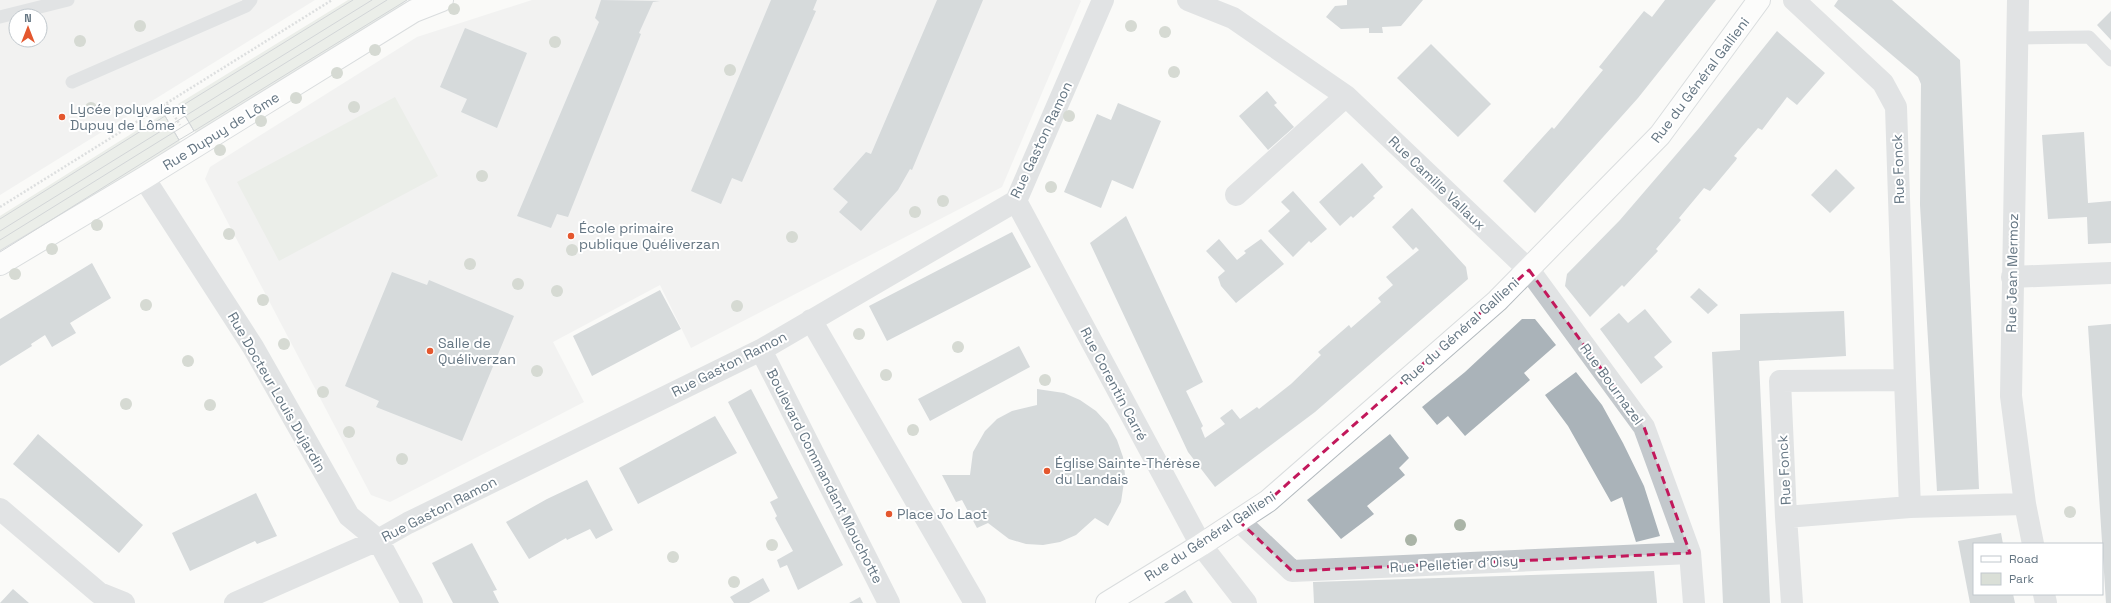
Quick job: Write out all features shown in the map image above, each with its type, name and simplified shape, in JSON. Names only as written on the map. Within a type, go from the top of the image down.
[{"type":"main road","name":"Rue Dupuy de Lôme","points":[[0,264],[144,178],[414,11],[442,0]]},
{"type":"main road","name":"Rue du Général Gallieni","points":[[1106,603],[1201,546],[1268,501],[1497,301],[1660,135],[1759,0]]},
{"type":"street","name":"Rue Gaston Ramon","points":[[236,603],[378,540],[415,519],[761,350],[1016,201],[1103,0]]},
{"type":"street","name":"Rue Camille Vallaux","points":[[1188,0],[1234,18],[1346,96],[1529,270]]},
{"type":"street","name":"Rue Fonck","points":[[1794,0],[1883,84],[1896,107],[1910,507]]},
{"type":"street","name":"Rue Jean Mermoz","points":[[2018,0],[2011,396],[2025,504],[2034,543]]},
{"type":"street","points":[[1236,195],[1346,96]]},
{"type":"street","name":"Rue Docteur Louis Dujardin","points":[[144,178],[253,347],[349,516],[378,540],[412,603]]},
{"type":"street","name":"Rue Corentin Carré","points":[[1016,201],[1201,546],[1246,603]]},
{"type":"street","name":"Rue Bournazel","points":[[1529,270],[1644,427],[1690,554],[1694,603]]},
{"type":"street","points":[[2012,277],[2111,273]]},
{"type":"street","points":[[811,320],[975,603]]},
{"type":"street","name":"Boulevard Commandant Mouchotte","points":[[761,350],[889,603]]},
{"type":"street","name":"Rue Fonck","points":[[1792,603],[1786,517],[1780,381],[1905,380]]},
{"type":"street","name":"Rue Fonck","points":[[1786,517],[1910,507],[2025,504]]},
{"type":"street","points":[[0,509],[99,593],[124,603]]},
{"type":"street","name":"Rue Pelletier d'Oisy","points":[[1238,520],[1292,571],[1690,554]]},
{"type":"lane","points":[[0,17],[68,0]]},
{"type":"lane","points":[[72,82],[246,6],[251,0]]},
{"type":"lane","points":[[2018,38],[2089,37],[2111,60]]},
{"type":"path","points":[[0,207],[332,0]]},
{"type":"highlighted area","points":[[1529,270],[1644,427],[1690,553],[1292,571],[1238,520],[1268,501]]},
{"type":"shaded area","name":"Lycée polyvalent Dupuy de Lôme","points":[[0,0],[315,0],[0,195]]},
{"type":"shaded area","name":"École primaire publique Quéliverzan","points":[[532,0],[1081,1],[1002,187],[691,348],[660,285],[553,342],[584,402],[390,502],[371,495],[205,179],[210,167],[417,37]]},
{"type":"green space","points":[[348,0],[407,0],[394,12],[215,120],[197,135],[178,104]]},
{"type":"green space","points":[[395,97],[438,176],[279,261],[237,182]]},
{"type":"green space","points":[[163,114],[182,145],[0,256],[0,216]]},
{"type":"building","points":[[601,0],[660,1],[653,2],[639,33],[641,34],[568,217],[557,214],[551,228],[517,216],[599,22],[595,18]]},
{"type":"building","points":[[771,0],[817,0],[813,10],[816,11],[742,182],[732,178],[721,204],[691,191]]},
{"type":"building","points":[[937,0],[983,0],[912,170],[910,169],[898,190],[861,231],[839,212],[848,202],[833,189],[866,152],[871,154]]},
{"type":"building","points":[[1347,0],[1423,0],[1401,26],[1382,27],[1383,33],[1369,33],[1369,28],[1341,29],[1326,17],[1335,6],[1347,5]]},
{"type":"building","points":[[1665,0],[1716,0],[1638,98],[1535,213],[1503,181],[1552,127],[1554,129],[1603,70],[1599,67],[1644,11],[1652,17]]},
{"type":"building","points":[[1838,0],[1892,0],[1960,60],[1979,489],[1937,491],[1920,205],[1921,84],[1918,77],[1834,6]]},
{"type":"building","points":[[2111,11],[2111,40],[2097,25]]},
{"type":"building","points":[[465,28],[527,53],[497,128],[461,112],[467,99],[440,87]]},
{"type":"building","points":[[1777,31],[1825,73],[1797,105],[1787,97],[1762,130],[1758,128],[1734,156],[1737,158],[1736,160],[1710,191],[1704,188],[1679,218],[1681,220],[1656,249],[1658,251],[1624,287],[1622,285],[1590,317],[1565,286],[1567,274],[1620,220],[1699,128]]},
{"type":"building","points":[[1431,44],[1491,104],[1458,137],[1397,78]]},
{"type":"building","points":[[1267,91],[1277,103],[1274,105],[1294,127],[1268,150],[1239,116]]},
{"type":"building","points":[[1118,103],[1161,121],[1133,189],[1112,180],[1101,208],[1064,192],[1097,114],[1111,120]]},
{"type":"building","points":[[2084,132],[2088,203],[2111,201],[2111,243],[2088,244],[2087,217],[2048,219],[2042,135]]},
{"type":"building","points":[[1362,163],[1383,187],[1373,196],[1375,198],[1353,218],[1351,216],[1340,226],[1319,202]]},
{"type":"building","points":[[1836,169],[1855,188],[1830,213],[1811,195]]},
{"type":"building","points":[[1293,191],[1327,229],[1311,243],[1309,241],[1293,257],[1268,231],[1290,211],[1281,202]]},
{"type":"building","points":[[1412,208],[1466,267],[1468,279],[1315,412],[1215,487],[1188,452],[1090,243],[1126,216],[1203,382],[1186,391],[1203,426],[1201,428],[1205,438],[1225,424],[1220,418],[1232,409],[1240,419],[1257,407],[1259,409],[1291,384],[1321,355],[1318,352],[1349,325],[1351,328],[1381,302],[1378,298],[1393,285],[1386,277],[1419,250],[1416,247],[1413,250],[1392,227]]},
{"type":"building","points":[[1012,232],[1031,267],[887,341],[869,306]]},
{"type":"building","points":[[1219,239],[1237,260],[1246,253],[1244,251],[1261,239],[1284,264],[1236,303],[1221,286],[1218,277],[1225,271],[1206,251]]},
{"type":"building","points":[[92,263],[111,298],[70,323],[76,333],[52,347],[45,335],[31,344],[32,346],[0,366],[0,319]]},
{"type":"building","name":"Salle de Quéliverzan","points":[[392,272],[427,285],[429,280],[514,316],[462,441],[376,407],[379,401],[345,386]]},
{"type":"building","points":[[1699,288],[1718,305],[1708,314],[1690,297]]},
{"type":"building","points":[[660,290],[681,329],[592,376],[573,336]]},
{"type":"building","points":[[1645,309],[1672,342],[1654,357],[1663,367],[1641,384],[1600,329],[1619,313],[1628,323]]},
{"type":"building","points":[[1844,311],[1846,356],[1759,361],[1770,603],[1723,603],[1712,352],[1740,350],[1740,314]]},
{"type":"building","points":[[1522,319],[1535,319],[1556,345],[1524,373],[1530,380],[1465,436],[1448,416],[1437,425],[1422,407],[1465,372]]},
{"type":"building","points":[[2111,324],[2111,603],[2106,603],[2088,326]]},
{"type":"building","points":[[1019,346],[1030,367],[930,421],[918,399]]},
{"type":"building","points":[[1576,372],[1602,405],[1623,443],[1644,486],[1660,536],[1636,542],[1622,497],[1611,502],[1568,426],[1545,395]]},
{"type":"building","points":[[751,389],[843,565],[798,590],[787,565],[780,568],[777,560],[793,551],[775,518],[777,516],[770,502],[778,498],[728,402]]},
{"type":"building","name":"Église Sainte-Thérèse du Landais","points":[[1037,389],[1064,393],[1080,400],[1096,411],[1108,424],[1117,440],[1123,457],[1125,475],[1121,502],[1108,526],[1095,518],[1076,535],[1060,542],[1043,545],[1026,544],[1009,539],[988,523],[977,528],[962,500],[956,502],[942,475],[970,475],[973,452],[985,431],[997,419],[1012,411],[1037,405]]},
{"type":"building","points":[[715,416],[737,453],[638,504],[619,468]]},
{"type":"building","points":[[38,434],[143,525],[119,553],[13,464]]},
{"type":"building","points":[[1390,434],[1409,458],[1399,468],[1405,475],[1367,506],[1374,514],[1341,539],[1307,500]]},
{"type":"building","points":[[587,480],[613,530],[596,539],[590,529],[567,540],[566,538],[529,559],[506,522],[547,499]]},
{"type":"building","points":[[256,493],[277,536],[257,544],[255,541],[190,571],[172,533]]},
{"type":"building","points":[[2001,533],[2003,543],[1973,543],[1973,595],[2013,595],[2015,603],[1970,603],[1958,541]]},
{"type":"building","points":[[472,543],[497,590],[493,591],[499,603],[453,603],[432,563]]},
{"type":"building","points":[[1654,571],[1657,603],[1314,603],[1313,582]]},
{"type":"building","points":[[763,578],[770,591],[749,603],[734,603],[730,597]]},
{"type":"building","points":[[13,589],[29,603],[0,603]]},
{"type":"building","points":[[1185,590],[1193,603],[1164,603]]},
{"type":"building","points":[[860,597],[863,603],[849,603]]},
{"type":"tram line","points":[[353,0],[180,107],[194,131],[407,0]]},
{"type":"tram line","points":[[0,231],[372,0]]},
{"type":"tram line","points":[[0,240],[387,0]]},
{"type":"tram line","points":[[180,107],[194,131],[179,140],[165,116],[180,107]]},
{"type":"tram line","points":[[0,219],[165,116],[179,140],[0,252]]},
{"type":"place","name":"Lycée polyvalent Dupuy de Lôme","points":[[62,117]]},
{"type":"place","name":"École primaire publique Quéliverzan","points":[[571,236]]},
{"type":"place","name":"Salle de Quéliverzan","points":[[430,351]]},
{"type":"place","name":"Église Sainte-Thérèse du Landais","points":[[1047,471]]},
{"type":"place","name":"Place Jo Laot","points":[[889,514]]}]
